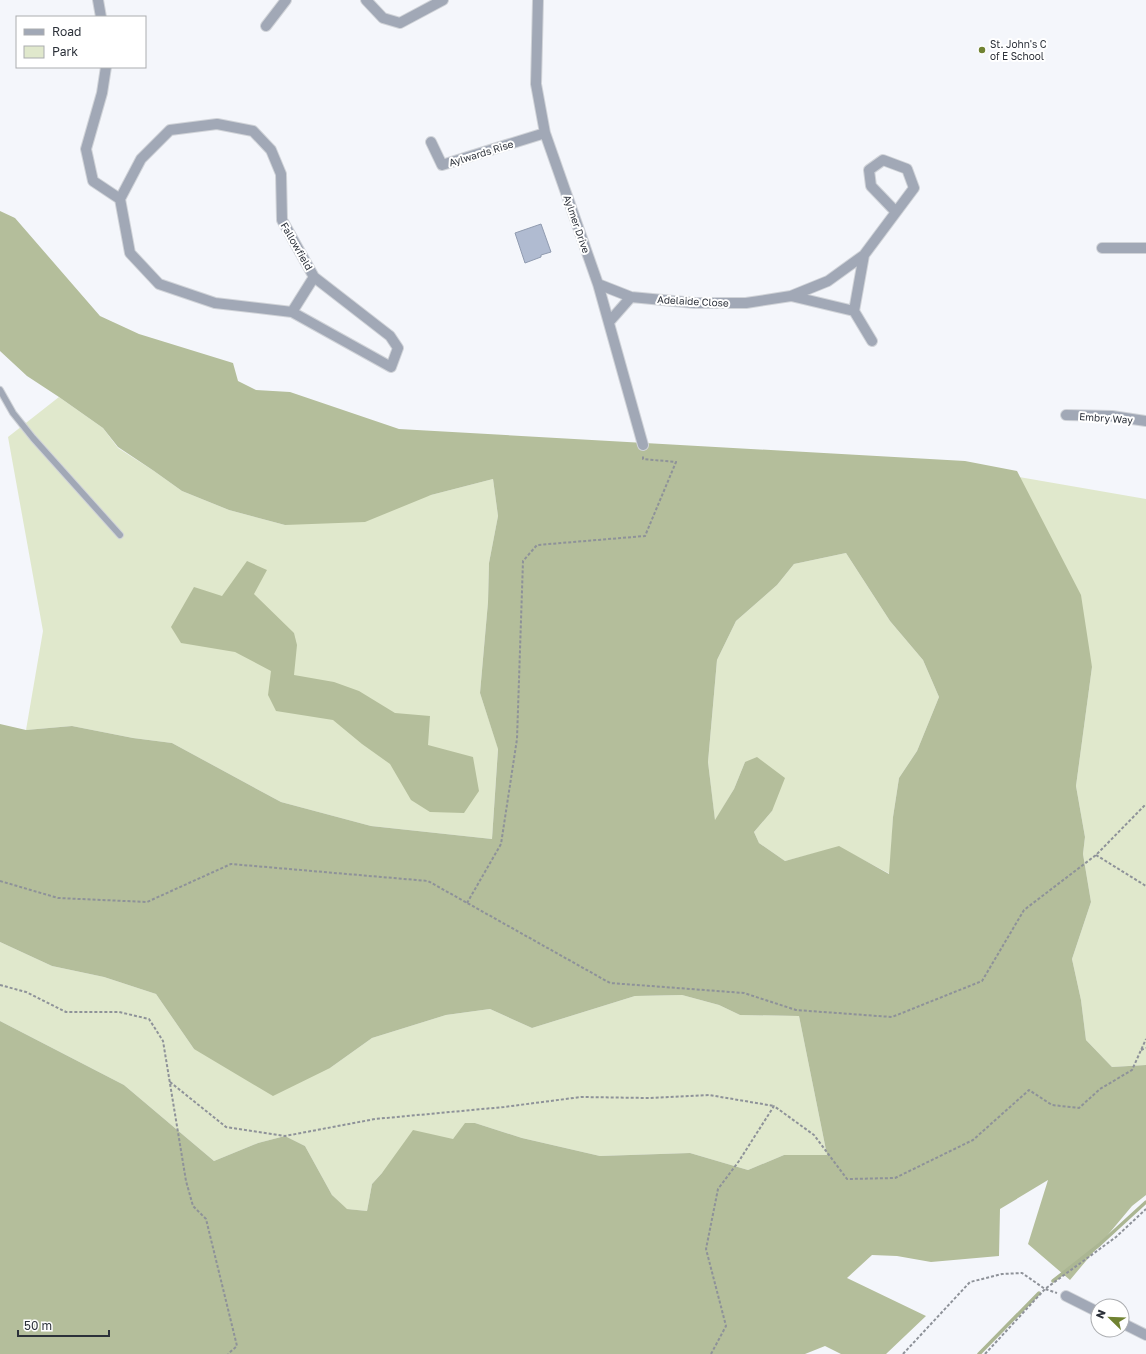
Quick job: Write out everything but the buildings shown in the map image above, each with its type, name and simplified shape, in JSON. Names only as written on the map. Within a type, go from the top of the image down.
[{"type":"street","points":[[98,0],[101,16]]},
{"type":"street","points":[[266,26],[286,0]]},
{"type":"street","points":[[366,0],[383,18],[400,23],[443,0]]},
{"type":"street","name":"Aylmer Drive","points":[[538,0],[536,84],[544,133],[598,284],[643,445]]},
{"type":"street","points":[[106,68],[102,93],[86,149],[93,181],[120,199]]},
{"type":"street","name":"Fallowfield","points":[[217,124],[253,131],[271,150],[281,174],[282,220],[314,277],[390,336],[398,348],[391,367],[292,312],[215,303],[159,284],[130,253],[120,199],[141,159],[170,130],[217,124]]},
{"type":"street","name":"Aylwards Rise","points":[[431,142],[442,165],[544,133]]},
{"type":"street","name":"Adelaide Close","points":[[598,284],[631,297],[694,303],[746,303],[791,296],[828,281],[864,255],[914,188],[907,169],[883,160],[869,170],[871,186],[896,212]]},
{"type":"street","points":[[1102,248],[1146,248]]},
{"type":"street","name":"Adelaide Close","points":[[791,296],[854,312],[864,255]]},
{"type":"street","name":"Fallowfield","points":[[292,312],[314,277]]},
{"type":"street","points":[[609,322],[631,297]]},
{"type":"street","points":[[854,312],[872,341]]},
{"type":"street","name":"Embry Way","points":[[1066,415],[1112,416],[1146,421]]},
{"type":"street","points":[[1066,1296],[1090,1308]]},
{"type":"street","points":[[1130,1327],[1146,1335]]},
{"type":"lane","points":[[0,390],[13,413],[33,438],[120,535]]},
{"type":"path","points":[[467,903],[500,844],[516,739],[523,561],[537,545],[645,536],[676,462],[643,459]]},
{"type":"path","points":[[0,881],[58,898],[147,902],[230,864],[428,881],[610,983],[744,993],[796,1010],[892,1017],[982,981],[1024,910],[1096,855],[1146,804]]},
{"type":"path","points":[[1096,855],[1146,886]]},
{"type":"path","points":[[0,985],[26,992],[66,1012],[118,1012],[149,1018],[163,1041],[186,1181],[194,1206],[206,1219],[237,1346],[228,1354]]},
{"type":"path","points":[[170,1082],[226,1127],[285,1136],[375,1119],[504,1107],[581,1097],[649,1098],[709,1095],[774,1106],[814,1135],[847,1179],[895,1178],[973,1140],[1030,1090],[1052,1105],[1078,1108],[1100,1089],[1132,1070],[1146,1039]]},
{"type":"path","points":[[1140,1051],[1146,1048]]},
{"type":"path","points":[[712,1354],[726,1326],[706,1249],[718,1189],[739,1161],[774,1106]]},
{"type":"path","points":[[985,1354],[1045,1290],[1116,1238],[1146,1209]]},
{"type":"path","points":[[903,1354],[970,1282],[1002,1274],[1022,1274],[1045,1290],[1066,1296]]},
{"type":"green space","points":[[0,211],[15,218],[100,316],[139,334],[233,363],[238,381],[256,390],[290,392],[399,429],[965,461],[1017,471],[1081,595],[1092,667],[1076,786],[1085,837],[1083,854],[1091,902],[1072,959],[1081,1000],[1086,1040],[1112,1067],[1146,1065],[1146,1195],[1132,1206],[1070,1280],[1028,1244],[1048,1180],[1000,1209],[999,1256],[931,1262],[897,1256],[872,1255],[847,1278],[926,1316],[886,1354],[841,1354],[825,1346],[805,1354],[0,1354],[0,1021],[124,1085],[214,1161],[258,1143],[285,1136],[305,1146],[332,1195],[347,1209],[367,1211],[372,1184],[382,1173],[413,1130],[453,1139],[465,1123],[475,1123],[522,1138],[600,1156],[690,1153],[748,1170],[784,1155],[827,1155],[799,1016],[740,1015],[719,1005],[682,995],[635,996],[532,1028],[490,1009],[446,1015],[372,1038],[330,1068],[273,1096],[194,1049],[156,994],[104,977],[52,966],[0,942],[0,724],[26,730],[72,726],[133,738],[172,743],[281,802],[371,826],[492,839],[498,749],[480,693],[488,602],[489,563],[498,516],[493,479],[431,495],[365,522],[285,525],[229,510],[182,491],[118,447],[103,428],[27,376],[0,351]],"holes":[[[846,553],[890,621],[923,660],[939,697],[917,751],[899,778],[893,817],[889,874],[839,846],[785,861],[759,843],[754,832],[772,811],[785,778],[757,757],[745,762],[734,789],[715,820],[708,762],[717,660],[736,621],[777,585],[794,564]]]},
{"type":"green space","points":[[59,397],[103,428],[118,448],[182,491],[229,510],[285,525],[431,495],[493,479],[498,516],[489,563],[488,602],[480,693],[498,748],[492,839],[371,826],[281,802],[172,743],[133,738],[72,726],[26,730],[43,631],[8,437]]},
{"type":"green space","points":[[1019,477],[1146,499],[1146,1065],[1112,1067],[1086,1040],[1081,1000],[1072,959],[1091,902],[1083,854],[1085,837],[1076,786],[1092,667]]},
{"type":"green space","points":[[846,553],[890,621],[923,660],[939,697],[917,751],[899,778],[893,817],[890,874],[839,847],[785,861],[759,843],[754,832],[772,811],[745,762],[734,789],[715,821],[708,762],[717,660],[736,621],[777,585],[794,564]]},
{"type":"green space","points":[[247,561],[267,570],[254,594],[294,633],[297,645],[294,675],[334,682],[359,691],[395,713],[430,716],[428,745],[473,757],[479,791],[464,813],[430,812],[411,800],[390,764],[362,744],[333,720],[276,711],[268,695],[271,671],[235,652],[181,643],[171,627],[194,587],[222,596]]},
{"type":"green space","points":[[0,942],[52,966],[104,977],[156,994],[194,1049],[330,1068],[372,1038],[446,1015],[490,1009],[532,1028],[635,996],[682,995],[719,1005],[740,1015],[799,1016],[827,1155],[784,1155],[748,1170],[690,1153],[600,1156],[522,1138],[475,1123],[453,1139],[382,1173],[372,1184],[367,1211],[346,1209],[332,1195],[305,1146],[285,1136],[258,1143],[214,1161],[124,1085],[0,1021]]},
{"type":"waterway","points":[[1053,1281],[1099,1245],[1146,1202]]},
{"type":"waterway","points":[[979,1354],[1039,1293]]},
{"type":"place","name":"St. John's C of E School","points":[[982,50]]}]
